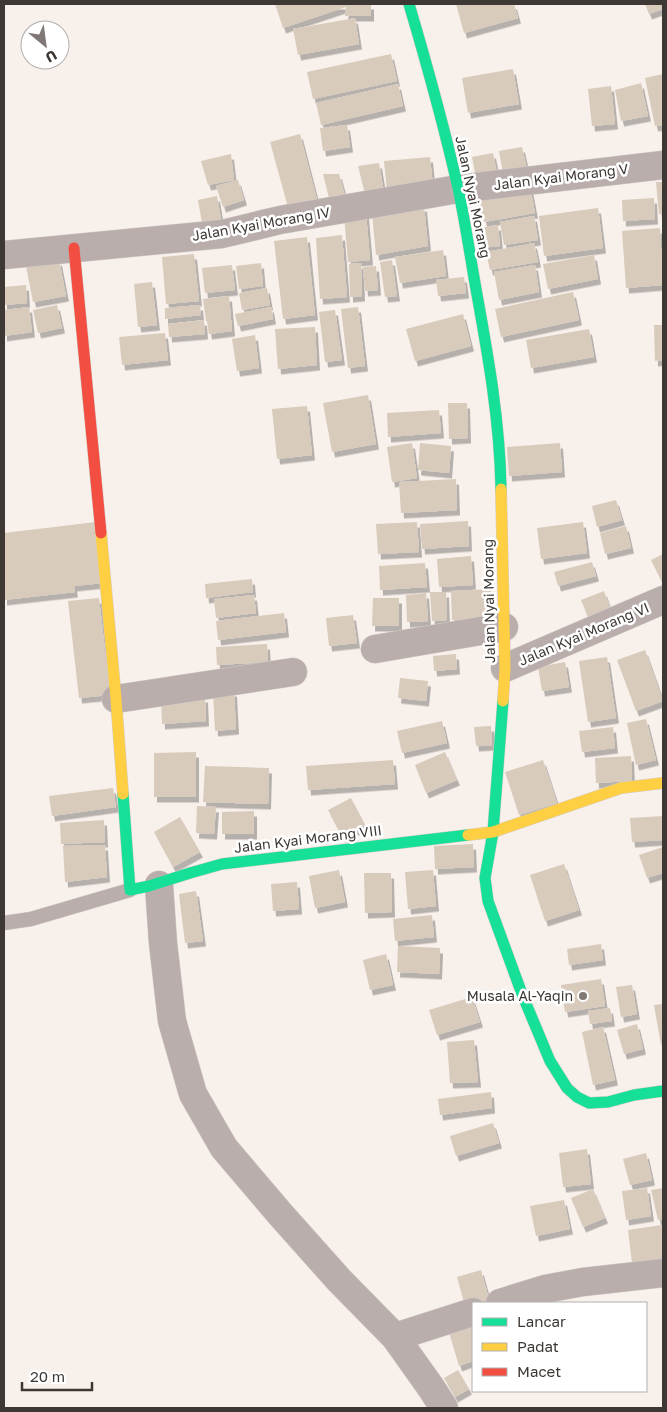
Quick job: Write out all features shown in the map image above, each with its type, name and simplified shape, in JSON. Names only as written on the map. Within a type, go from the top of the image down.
[{"type":"street","name":"Jalan Nyai Morang","points":[[409,4],[458,189],[488,353],[494,393],[501,469],[505,668],[493,832],[485,878],[488,901],[539,1036],[550,1060],[567,1088],[577,1097],[589,1103],[608,1102],[634,1095],[663,1091]]},
{"type":"street","name":"Jalan Kyai Morang V","points":[[458,189],[663,165]]},
{"type":"street","name":"Jalan Kyai Morang IV","points":[[4,255],[222,234],[280,220],[458,189]]},
{"type":"street","points":[[83,248],[147,887],[163,943],[172,1021],[193,1094],[224,1148],[280,1215],[339,1280],[395,1337],[444,1408]]},
{"type":"street","name":"Jalan Kyai Morang VI","points":[[505,668],[663,600]]},
{"type":"street","points":[[376,649],[504,627]]},
{"type":"street","points":[[128,697],[293,672]]},
{"type":"street","name":"Jalan Kyai Morang VIII","points":[[147,887],[222,864],[493,832],[621,788],[663,783]]},
{"type":"street","points":[[506,1302],[545,1296],[583,1282],[663,1273]]},
{"type":"street","points":[[395,1337],[472,1312]]},
{"type":"lane","points":[[4,923],[31,919],[147,887]]},
{"type":"building","points":[[275,4],[371,4],[371,16],[345,16],[346,7],[283,28]]},
{"type":"building","points":[[456,4],[514,4],[518,18],[464,33]]},
{"type":"building","points":[[645,4],[663,4],[663,9],[649,14]]},
{"type":"building","points":[[355,18],[359,44],[298,55],[293,29]]},
{"type":"building","points":[[391,54],[397,81],[313,99],[307,72]]},
{"type":"building","points":[[513,69],[519,104],[468,113],[462,78]]},
{"type":"building","points":[[663,74],[663,125],[655,126],[645,78]]},
{"type":"building","points":[[641,83],[648,116],[621,121],[615,90]]},
{"type":"building","points":[[398,84],[403,106],[321,125],[316,103]]},
{"type":"building","points":[[611,86],[615,124],[592,126],[588,89]]},
{"type":"building","points":[[347,125],[350,147],[323,151],[320,128]]},
{"type":"building","points":[[300,134],[318,204],[289,211],[270,142]]},
{"type":"building","points":[[522,147],[528,174],[504,179],[499,151]]},
{"type":"building","points":[[493,153],[498,179],[477,183],[472,157]]},
{"type":"building","points":[[231,154],[234,180],[208,185],[201,161]]},
{"type":"building","points":[[430,157],[433,187],[387,192],[384,161]]},
{"type":"building","points":[[379,163],[384,193],[365,194],[358,166]]},
{"type":"building","points":[[323,174],[339,174],[345,196],[329,198]]},
{"type":"building","points":[[238,180],[244,200],[223,207],[216,186]]},
{"type":"building","points":[[656,182],[663,182],[663,214],[659,214]]},
{"type":"building","points":[[530,187],[535,213],[484,222],[479,196]]},
{"type":"building","points":[[217,196],[222,226],[203,229],[198,200]]},
{"type":"building","points":[[654,198],[655,219],[623,221],[622,200]]},
{"type":"building","points":[[424,206],[428,246],[376,255],[372,214]]},
{"type":"building","points":[[598,208],[603,248],[544,256],[539,216]]},
{"type":"building","points":[[366,213],[370,260],[348,262],[344,215]]},
{"type":"building","points":[[534,216],[538,240],[504,245],[500,222]]},
{"type":"building","points":[[498,225],[500,246],[480,248],[478,228]]},
{"type":"building","points":[[660,228],[663,285],[626,288],[622,231]]},
{"type":"building","points":[[342,235],[347,297],[320,299],[316,238]]},
{"type":"building","points":[[307,237],[315,315],[283,319],[274,241]]},
{"type":"building","points":[[534,243],[538,262],[490,270],[486,252]]},
{"type":"building","points":[[443,250],[446,276],[400,283],[395,257]]},
{"type":"building","points":[[194,254],[199,301],[166,304],[162,257]]},
{"type":"building","points":[[594,255],[598,279],[548,289],[543,264]]},
{"type":"building","points":[[59,260],[66,296],[33,302],[26,266]]},
{"type":"building","points":[[392,260],[397,296],[385,297],[380,262]]},
{"type":"building","points":[[261,263],[263,286],[239,289],[236,266]]},
{"type":"building","points":[[361,263],[362,296],[350,297],[349,264]]},
{"type":"building","points":[[232,265],[235,290],[205,293],[202,268]]},
{"type":"building","points":[[535,265],[539,292],[499,300],[494,272]]},
{"type":"building","points":[[376,266],[378,290],[365,291],[363,267]]},
{"type":"building","points":[[464,277],[466,293],[438,296],[436,280]]},
{"type":"building","points":[[152,282],[157,325],[138,327],[134,284]]},
{"type":"building","points":[[26,285],[27,303],[4,305],[4,287]]},
{"type":"building","points":[[267,288],[270,305],[242,310],[239,293]]},
{"type":"building","points":[[573,292],[579,320],[501,337],[495,309]]},
{"type":"building","points":[[229,296],[232,331],[209,334],[203,299]]},
{"type":"building","points":[[57,305],[62,328],[38,333],[33,310]]},
{"type":"building","points":[[200,305],[201,315],[165,319],[165,308]]},
{"type":"building","points":[[29,307],[32,332],[4,336],[4,310]]},
{"type":"building","points":[[271,307],[273,319],[238,326],[235,314]]},
{"type":"building","points":[[358,307],[365,366],[348,368],[341,309]]},
{"type":"building","points":[[335,310],[342,360],[325,362],[319,312]]},
{"type":"building","points":[[463,314],[471,346],[415,361],[406,329]]},
{"type":"building","points":[[204,320],[205,334],[169,337],[168,324]]},
{"type":"building","points":[[654,325],[663,325],[663,360],[655,361]]},
{"type":"building","points":[[315,327],[317,365],[278,369],[275,329]]},
{"type":"building","points":[[589,329],[594,357],[531,368],[526,340]]},
{"type":"building","points":[[165,333],[168,360],[122,365],[119,337]]},
{"type":"building","points":[[255,335],[259,368],[237,371],[232,339]]},
{"type":"building","points":[[368,395],[376,444],[332,452],[323,403]]},
{"type":"building","points":[[448,403],[467,403],[468,438],[449,439]]},
{"type":"building","points":[[307,406],[312,455],[277,459],[272,409]]},
{"type":"building","points":[[439,410],[441,433],[388,437],[387,413]]},
{"type":"building","points":[[412,443],[417,478],[392,482],[387,447]]},
{"type":"building","points":[[420,443],[451,446],[449,473],[418,470]]},
{"type":"building","points":[[560,443],[562,472],[509,476],[507,447]]},
{"type":"building","points":[[456,479],[457,510],[401,513],[399,482]]},
{"type":"building","points":[[616,500],[622,520],[597,527],[592,506]]},
{"type":"building","points":[[468,521],[469,546],[422,549],[420,524]]},
{"type":"building","points":[[96,522],[103,583],[74,586],[75,592],[4,600],[4,533]]},
{"type":"building","points":[[417,522],[419,552],[378,554],[376,524]]},
{"type":"building","points":[[583,522],[587,553],[541,559],[537,528]]},
{"type":"building","points":[[626,526],[631,548],[605,554],[600,533]]},
{"type":"building","points":[[663,554],[663,584],[651,560]]},
{"type":"building","points":[[471,556],[473,585],[439,587],[437,559]]},
{"type":"building","points":[[592,562],[596,576],[558,586],[554,572]]},
{"type":"building","points":[[425,563],[427,587],[380,590],[379,566]]},
{"type":"building","points":[[252,579],[253,592],[206,598],[205,584]]},
{"type":"building","points":[[491,589],[493,618],[452,620],[451,591]]},
{"type":"building","points":[[604,591],[611,611],[589,620],[581,600]]},
{"type":"building","points":[[430,592],[446,592],[447,620],[432,621]]},
{"type":"building","points":[[426,593],[428,621],[407,622],[406,595]]},
{"type":"building","points":[[254,595],[256,613],[216,618],[214,599]]},
{"type":"building","points":[[99,598],[110,695],[79,698],[68,601]]},
{"type":"building","points":[[373,598],[399,598],[399,626],[372,626]]},
{"type":"building","points":[[284,613],[286,632],[218,640],[216,621]]},
{"type":"building","points":[[353,615],[357,643],[329,646],[326,618]]},
{"type":"building","points":[[267,644],[268,662],[217,665],[216,647]]},
{"type":"building","points":[[645,650],[663,701],[636,711],[617,660]]},
{"type":"building","points":[[456,654],[457,669],[434,671],[433,656]]},
{"type":"building","points":[[607,657],[616,718],[588,722],[579,661]]},
{"type":"building","points":[[565,662],[569,687],[542,691],[538,667]]},
{"type":"building","points":[[400,678],[428,681],[426,701],[398,698]]},
{"type":"building","points":[[234,691],[236,729],[215,731],[213,692]]},
{"type":"building","points":[[205,697],[206,721],[162,724],[161,699]]},
{"type":"building","points":[[646,719],[656,760],[636,765],[627,723]]},
{"type":"building","points":[[442,721],[447,743],[402,753],[397,731]]},
{"type":"building","points":[[491,726],[492,745],[476,746],[474,727]]},
{"type":"building","points":[[613,727],[615,748],[582,752],[579,731]]},
{"type":"building","points":[[196,752],[196,797],[154,797],[154,753]]},
{"type":"building","points":[[445,752],[457,780],[426,793],[415,765]]},
{"type":"building","points":[[631,756],[632,781],[596,783],[595,758]]},
{"type":"building","points":[[393,760],[395,784],[308,790],[306,766]]},
{"type":"building","points":[[543,760],[557,803],[519,815],[505,772]]},
{"type":"building","points":[[205,766],[269,768],[268,804],[203,802]]},
{"type":"building","points":[[113,788],[116,807],[52,816],[49,796]]},
{"type":"building","points":[[351,798],[365,825],[342,837],[328,810]]},
{"type":"building","points":[[197,806],[216,807],[214,834],[196,833]]},
{"type":"building","points":[[254,811],[254,834],[222,834],[222,812]]},
{"type":"building","points":[[663,816],[663,840],[632,842],[630,818]]},
{"type":"building","points":[[180,817],[200,852],[173,867],[154,832]]},
{"type":"building","points":[[104,820],[105,842],[61,844],[60,823]]},
{"type":"building","points":[[473,844],[474,867],[435,869],[434,846]]},
{"type":"building","points":[[105,845],[107,877],[65,882],[63,846]]},
{"type":"building","points":[[663,847],[663,873],[647,878],[639,855]]},
{"type":"building","points":[[564,864],[579,910],[545,921],[530,875]]},
{"type":"building","points":[[339,870],[345,902],[315,908],[309,876]]},
{"type":"building","points":[[433,870],[436,906],[408,909],[405,872]]},
{"type":"building","points":[[364,873],[391,873],[392,912],[365,913]]},
{"type":"building","points":[[297,882],[299,909],[273,911],[271,884]]},
{"type":"building","points":[[196,891],[203,941],[185,943],[179,894]]},
{"type":"building","points":[[432,915],[434,937],[395,941],[393,919]]},
{"type":"building","points":[[601,944],[603,960],[569,965],[567,949]]},
{"type":"building","points":[[398,946],[440,948],[439,974],[397,972]]},
{"type":"building","points":[[386,954],[393,985],[370,990],[363,960]]},
{"type":"building","name":"Musala Al-Yaqin","points":[[601,979],[605,1006],[565,1012],[561,985]]},
{"type":"building","points":[[632,985],[637,1014],[621,1017],[616,987]]},
{"type":"building","points":[[472,997],[480,1022],[437,1035],[429,1010]]},
{"type":"building","points":[[663,1004],[663,1045],[661,1045],[654,1005]]},
{"type":"building","points":[[610,1008],[612,1021],[590,1024],[588,1011]]},
{"type":"building","points":[[637,1024],[643,1049],[624,1054],[617,1030]]},
{"type":"building","points":[[603,1027],[615,1080],[593,1085],[582,1032]]},
{"type":"building","points":[[474,1040],[478,1082],[450,1083],[447,1042]]},
{"type":"building","points":[[491,1092],[492,1108],[440,1115],[438,1099]]},
{"type":"building","points":[[493,1123],[499,1143],[456,1156],[450,1136]]},
{"type":"building","points":[[587,1149],[591,1184],[563,1187],[559,1153]]},
{"type":"building","points":[[646,1153],[652,1180],[630,1185],[623,1159]]},
{"type":"building","points":[[647,1188],[651,1216],[626,1220],[622,1191]]},
{"type":"building","points":[[663,1188],[663,1219],[658,1220],[651,1190]]},
{"type":"building","points":[[593,1189],[605,1218],[583,1227],[571,1198]]},
{"type":"building","points":[[564,1200],[570,1229],[536,1236],[530,1206]]},
{"type":"building","points":[[662,1225],[663,1258],[632,1263],[628,1230]]},
{"type":"building","points":[[481,1270],[490,1302],[472,1302],[466,1310],[457,1277]]},
{"type":"building","points":[[471,1321],[472,1361],[459,1366],[448,1329]]},
{"type":"building","points":[[458,1370],[469,1389],[455,1397],[444,1378]]},
{"type":"traffic: fast","points":[[409,4],[441,119],[463,213],[493,389],[501,489]]},
{"type":"traffic: fast","points":[[503,701],[493,832],[485,878],[488,901],[522,994],[550,1061],[567,1088],[577,1097],[589,1103],[608,1102],[634,1095],[663,1091]]},
{"type":"traffic: fast","points":[[123,794],[130,890],[222,864],[468,835]]},
{"type":"traffic: slow","points":[[501,489],[505,668],[503,701]]},
{"type":"traffic: slow","points":[[101,533],[123,794]]},
{"type":"traffic: slow","points":[[468,835],[493,832],[621,788],[663,783]]},
{"type":"traffic: jam","points":[[74,248],[101,533]]},
{"type":"place","name":"Musala Al-Yaqin","points":[[583,996]]}]
